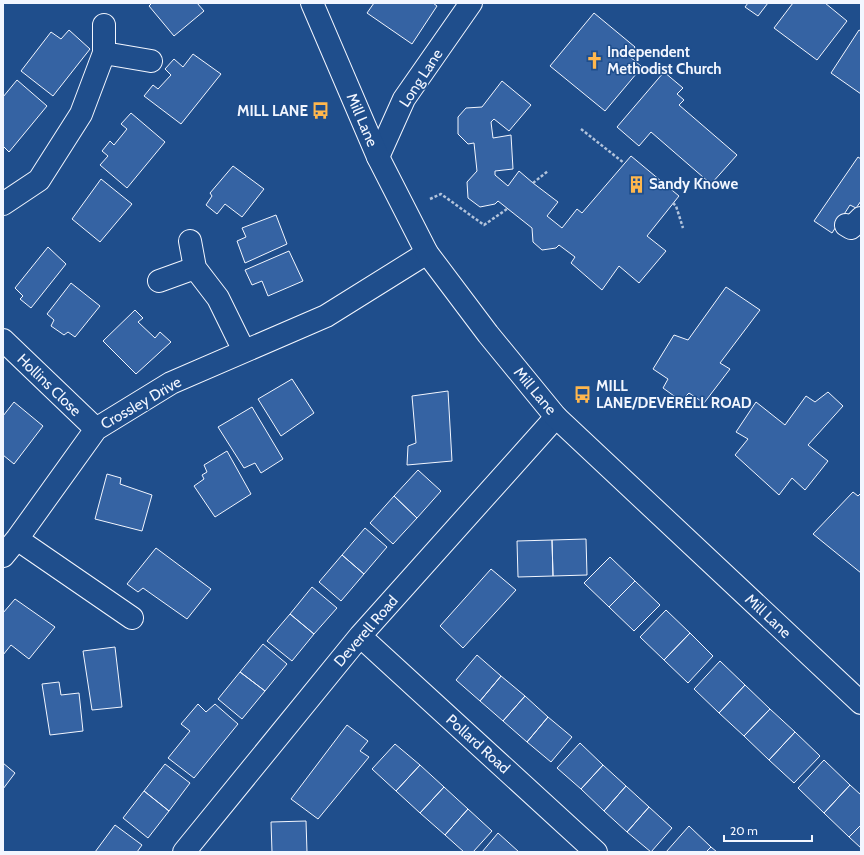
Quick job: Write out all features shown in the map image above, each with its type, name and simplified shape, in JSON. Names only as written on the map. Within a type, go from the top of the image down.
[{"type":"street","name":"Mill Lane","points":[[312,3],[378,157],[427,253],[488,334],[556,417],[861,703]]},
{"type":"street","name":"Long Lane","points":[[378,157],[404,99],[471,3]]},
{"type":"street","points":[[3,204],[40,180],[81,114],[104,53],[104,25]]},
{"type":"street","points":[[104,53],[151,61]]},
{"type":"street","points":[[190,241],[195,268],[218,298],[244,351]]},
{"type":"street","name":"Crossley Drive","points":[[3,556],[17,539],[96,429],[171,383],[326,316],[427,253]]},
{"type":"street","points":[[159,281],[195,268]]},
{"type":"street","name":"Hollins Close","points":[[3,340],[96,429]]},
{"type":"street","name":"Deverell Road","points":[[184,852],[360,636],[556,417]]},
{"type":"street","points":[[17,539],[132,618]]},
{"type":"street","name":"Pollard Road","points":[[360,636],[596,852]]},
{"type":"path","points":[[581,128],[624,163]]},
{"type":"path","points":[[533,183],[548,171]]},
{"type":"path","points":[[405,209],[441,194],[484,225],[507,208]]},
{"type":"path","points":[[673,203],[676,206],[683,228]]},
{"type":"building","points":[[152,3],[197,3],[204,11],[174,36],[149,6]]},
{"type":"building","points":[[374,3],[433,3],[437,6],[412,44],[367,13]]},
{"type":"building","points":[[748,3],[768,3],[758,16],[745,7]]},
{"type":"building","points":[[793,3],[825,3],[847,21],[817,60],[774,28]]},
{"type":"building","name":"Independent Methodist Church","points":[[594,13],[635,47],[629,56],[642,67],[605,111],[550,66]]},
{"type":"building","points":[[69,30],[90,49],[53,96],[21,71],[51,32],[61,39]]},
{"type":"building","points":[[859,30],[861,31],[861,94],[831,73]]},
{"type":"building","points":[[193,54],[221,74],[181,124],[144,96],[153,85],[158,89],[171,75],[165,69],[174,59],[183,67]]},
{"type":"building","points":[[664,72],[683,88],[677,94],[684,100],[679,105],[737,155],[711,184],[651,132],[639,146],[617,127]]},
{"type":"building","points":[[17,80],[47,106],[9,152],[3,146],[3,97]]},
{"type":"building","name":"Sandy Knowe","points":[[502,81],[531,105],[509,131],[494,119],[491,122],[493,138],[511,135],[513,169],[495,171],[495,175],[508,186],[519,171],[558,202],[547,216],[562,228],[577,209],[582,213],[631,156],[679,196],[647,236],[666,251],[639,283],[619,266],[602,290],[571,263],[575,257],[559,245],[556,248],[542,250],[533,242],[532,228],[498,201],[495,204],[480,207],[468,198],[467,182],[477,171],[474,143],[468,144],[458,134],[458,117],[466,108],[482,107]]},
{"type":"building","points":[[131,113],[165,142],[127,188],[100,165],[108,156],[102,151],[110,141],[114,145],[127,129],[121,124]]},
{"type":"building","points":[[858,157],[861,159],[861,201],[856,208],[850,205],[832,233],[814,221]]},
{"type":"building","points":[[233,166],[264,189],[242,217],[225,204],[217,214],[206,205],[212,196],[210,193]]},
{"type":"building","points":[[101,179],[132,204],[100,242],[72,219]]},
{"type":"building","points":[[276,215],[287,244],[245,263],[237,241],[246,237],[242,228]]},
{"type":"building","points":[[48,247],[66,264],[31,308],[20,299],[23,296],[15,288]]},
{"type":"building","points":[[289,251],[303,281],[268,296],[262,281],[252,285],[245,270]]},
{"type":"building","points":[[71,283],[100,306],[75,337],[68,332],[64,335],[51,326],[54,320],[47,314]]},
{"type":"building","points":[[726,287],[760,310],[720,363],[730,369],[704,403],[689,393],[681,401],[663,388],[668,379],[653,369],[674,335],[688,340]]},
{"type":"building","points":[[135,310],[143,318],[138,322],[155,338],[160,332],[171,342],[136,374],[103,341]]},
{"type":"building","points":[[292,379],[314,413],[281,436],[258,399]]},
{"type":"building","points":[[448,391],[452,461],[407,465],[408,446],[416,443],[412,396]]},
{"type":"building","points":[[828,392],[843,406],[808,445],[828,461],[805,490],[792,478],[779,495],[735,455],[748,439],[736,432],[756,402],[785,425],[806,396],[815,402]]},
{"type":"building","points":[[14,402],[43,426],[14,464],[3,455],[3,416]]},
{"type":"building","points":[[252,407],[283,459],[261,473],[255,463],[244,468],[218,427]]},
{"type":"building","points":[[227,451],[251,494],[215,517],[194,486],[204,479],[202,475],[207,472],[204,465]]},
{"type":"building","points":[[418,470],[441,491],[417,518],[394,496]]},
{"type":"building","points":[[107,474],[121,478],[120,484],[152,495],[142,531],[95,519]]},
{"type":"building","points":[[853,492],[858,496],[861,493],[861,573],[813,534]]},
{"type":"building","points":[[394,496],[417,518],[393,544],[370,523]]},
{"type":"building","points":[[365,528],[387,547],[364,574],[342,555]]},
{"type":"building","points":[[586,539],[587,575],[553,576],[552,540]]},
{"type":"building","points":[[552,540],[553,576],[518,577],[517,541]]},
{"type":"building","points":[[156,548],[211,589],[187,619],[143,588],[138,592],[127,584]]},
{"type":"building","points":[[342,555],[364,574],[341,601],[319,582]]},
{"type":"building","points":[[610,557],[635,581],[609,607],[584,583]]},
{"type":"building","points":[[491,569],[516,590],[463,648],[440,626]]},
{"type":"building","points":[[635,581],[660,605],[634,631],[609,607]]},
{"type":"building","points":[[312,587],[337,608],[314,634],[290,614]]},
{"type":"building","points":[[15,599],[55,627],[29,659],[11,645],[3,655],[3,613]]},
{"type":"building","points":[[666,610],[690,633],[664,660],[640,637]]},
{"type":"building","points":[[290,614],[314,634],[292,661],[267,641]]},
{"type":"building","points":[[690,633],[713,656],[688,683],[664,660]]},
{"type":"building","points":[[263,644],[287,664],[265,691],[240,672]]},
{"type":"building","points":[[115,647],[122,707],[92,710],[83,651]]},
{"type":"building","points":[[477,655],[501,676],[480,701],[456,680]]},
{"type":"building","points":[[720,661],[745,685],[719,713],[694,689]]},
{"type":"building","points":[[240,672],[265,691],[242,719],[218,699]]},
{"type":"building","points":[[501,676],[525,696],[503,721],[480,701]]},
{"type":"building","points":[[59,682],[61,695],[79,693],[83,731],[50,735],[42,684]]},
{"type":"building","points":[[745,685],[770,709],[744,736],[719,713]]},
{"type":"building","points":[[525,696],[548,717],[527,742],[503,721]]},
{"type":"building","points":[[198,704],[206,712],[215,704],[238,724],[194,778],[168,758],[190,731],[181,724]]},
{"type":"building","points":[[770,709],[795,732],[769,760],[744,736]]},
{"type":"building","points":[[548,717],[572,737],[551,762],[527,742]]},
{"type":"building","points":[[347,725],[368,741],[360,751],[369,757],[318,819],[291,799]]},
{"type":"building","points":[[795,732],[820,756],[794,783],[769,760]]},
{"type":"building","points":[[580,743],[603,765],[581,789],[557,768]]},
{"type":"building","points":[[395,744],[420,765],[396,791],[372,769]]},
{"type":"building","points":[[824,760],[850,785],[824,813],[798,788]]},
{"type":"building","points":[[3,763],[15,773],[3,789]]},
{"type":"building","points":[[165,764],[190,783],[169,811],[144,791]]},
{"type":"building","points":[[420,765],[444,787],[420,813],[396,791]]},
{"type":"building","points":[[603,765],[626,786],[604,811],[581,789]]},
{"type":"building","points":[[850,785],[861,795],[861,825],[849,837],[824,813]]},
{"type":"building","points":[[626,786],[649,807],[627,832],[604,811]]},
{"type":"building","points":[[444,787],[468,809],[445,835],[420,813]]},
{"type":"building","points":[[144,791],[169,811],[148,838],[123,818]]},
{"type":"building","points":[[649,807],[672,828],[651,852],[627,832]]},
{"type":"building","points":[[468,809],[492,831],[473,852],[464,852],[445,835]]},
{"type":"building","points":[[306,821],[307,852],[272,852],[271,822]]},
{"type":"building","points":[[115,825],[142,845],[137,852],[95,852]]},
{"type":"building","points":[[861,825],[861,848],[849,837]]},
{"type":"building","points":[[689,826],[711,847],[706,852],[666,852]]},
{"type":"building","points":[[498,833],[519,852],[482,852]]},
{"type":"building","points":[[711,847],[717,852],[706,852]]},
{"type":"place","name":"Independent Methodist Church","points":[[594,61]]},
{"type":"place","name":"MILL LANE","points":[[321,111]]},
{"type":"place","name":"Sandy Knowe","points":[[636,184]]},
{"type":"place","name":"MILL LANE/DEVERELL ROAD","points":[[583,395]]}]
